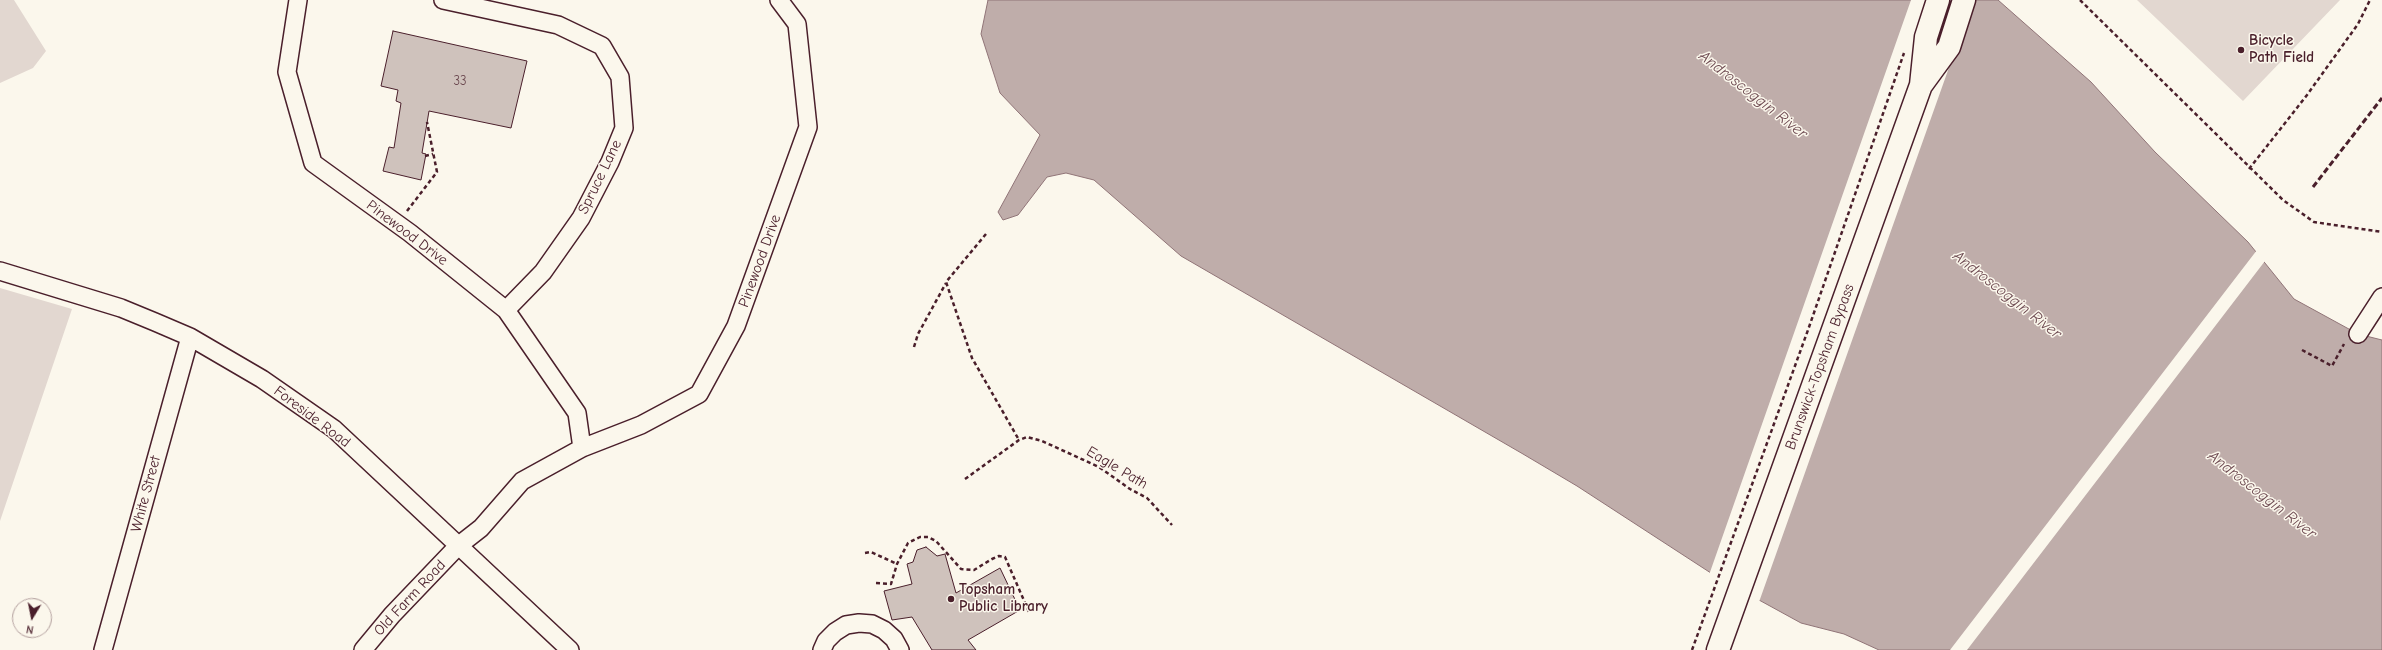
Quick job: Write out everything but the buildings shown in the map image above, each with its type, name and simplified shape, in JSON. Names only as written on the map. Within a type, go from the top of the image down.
[{"type":"highway","points":[[1921,85],[1926,37],[1938,0]]},
{"type":"highway","points":[[1921,85],[1949,47],[1964,0]]},
{"type":"highway","name":"Brunswick-Topsham Bypass","points":[[1718,650],[1921,85]]},
{"type":"street","name":"Pinewood Drive","points":[[298,0],[286,72],[313,163],[506,310],[577,413],[582,448]]},
{"type":"street","name":"Spruce Lane","points":[[443,0],[558,26],[602,46],[620,77],[624,128],[610,162],[581,218],[543,272],[506,310]]},
{"type":"street","name":"Pinewood Drive","points":[[458,546],[481,528],[522,481],[582,448],[641,425],[699,394],[736,326],[808,127],[797,24],[780,0]]},
{"type":"street","name":"Foreside Road","points":[[0,271],[120,308],[190,338],[262,379],[334,429],[570,650]]},
{"type":"street","points":[[2352,337],[2382,297]]},
{"type":"street","name":"White Street","points":[[103,650],[190,338]]},
{"type":"street","name":"Old Farm Road","points":[[363,650],[392,614],[458,546]]},
{"type":"street","points":[[822,650],[826,641],[835,632],[846,625],[859,623],[872,624],[884,630],[894,639],[900,650]]},
{"type":"path","points":[[2080,0],[2110,27],[2249,169],[2283,200],[2314,222],[2382,232]]},
{"type":"path","points":[[2249,169],[2307,95],[2358,24],[2370,0]]},
{"type":"path","points":[[1692,650],[1805,338],[1906,46]]},
{"type":"path","points":[[402,232],[436,172],[427,122]]},
{"type":"path","points":[[425,156],[433,154]]},
{"type":"path","points":[[914,347],[918,334],[946,282],[986,234]]},
{"type":"path","points":[[946,282],[972,358],[1019,440],[965,479]]},
{"type":"path","points":[[2302,350],[2332,366],[2352,337]]},
{"type":"path","name":"Eagle Path","points":[[1019,440],[1027,437],[1042,441],[1099,467],[1130,489],[1147,498],[1172,525]]},
{"type":"path","points":[[876,583],[891,584],[897,564],[908,543],[920,537],[928,537],[936,541],[962,569],[974,570],[992,558],[999,556],[1005,557],[1029,612]]},
{"type":"path","points":[[865,553],[871,552],[897,564]]},
{"type":"shaded area","points":[[0,0],[14,0],[46,51],[33,68],[0,83]]},
{"type":"shaded area","name":"Bicycle Path Field","points":[[2137,0],[2340,0],[2243,101]]},
{"type":"shaded area","points":[[0,288],[72,309],[0,521]]},
{"type":"water","name":"Androscoggin River","points":[[988,0],[1998,0],[2091,82],[2155,152],[2248,242],[2294,299],[2358,334],[2382,340],[2382,650],[1879,650],[1844,634],[1801,623],[1717,577],[1577,486],[1523,454],[1181,256],[1094,180],[1066,173],[1047,177],[1018,215],[1003,220],[998,212],[1040,135],[1000,93],[981,34]]},
{"type":"pier","points":[[1911,0],[1973,0],[1759,602],[1709,575]]},
{"type":"pier","points":[[2257,250],[2265,261],[1967,650],[1950,650]]},
{"type":"railway","points":[[2313,187],[2382,98]]},
{"type":"place","name":"Bicycle Path Field","points":[[2241,50]]},
{"type":"place","name":"Topsham Public Library","points":[[951,599]]}]
